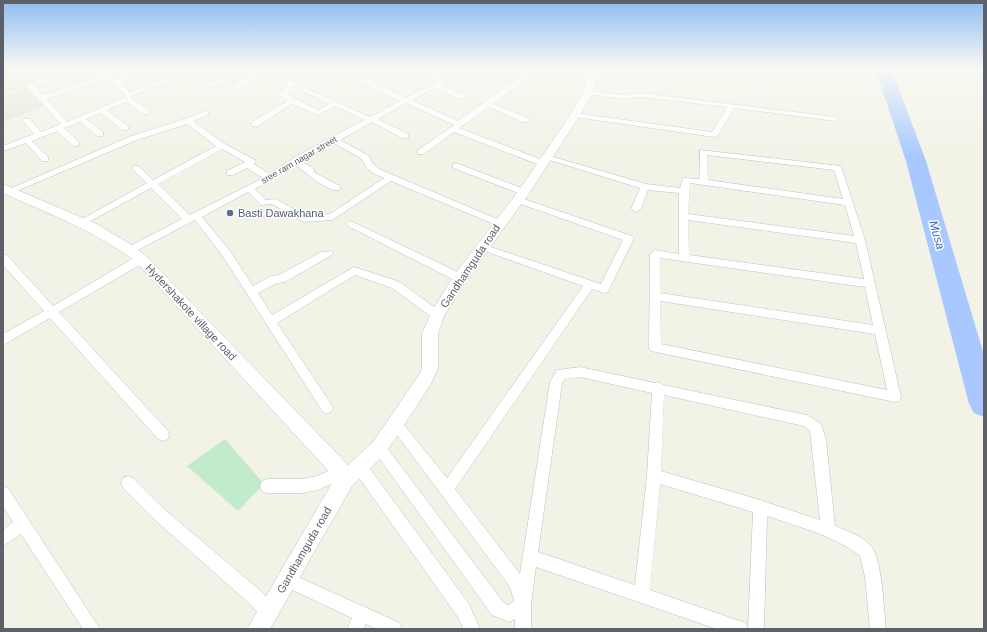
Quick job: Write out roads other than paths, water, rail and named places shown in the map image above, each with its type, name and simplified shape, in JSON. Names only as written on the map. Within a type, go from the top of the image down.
[{"type":"street","points":[[3,150],[81,119],[127,97]]},
{"type":"street","points":[[129,97],[146,112]]},
{"type":"street","points":[[287,97],[318,113],[336,103]]},
{"type":"street","points":[[324,97],[405,136]]},
{"type":"street","points":[[397,97],[457,127],[545,160],[645,187],[684,191]]},
{"type":"street","name":"sree ram nagar street","points":[[3,340],[51,312],[193,218],[269,178],[295,162],[413,97]]},
{"type":"street","points":[[421,152],[496,97]]},
{"type":"street","name":"Gandhamguda road","points":[[258,629],[287,580],[344,476],[360,467],[379,448],[425,379],[430,368],[430,334],[437,315],[460,278],[499,223],[521,196],[575,115],[584,97]]},
{"type":"street","points":[[659,97],[732,105],[835,119]]},
{"type":"street","points":[[42,98],[76,144]]},
{"type":"street","points":[[254,124],[292,101]]},
{"type":"street","points":[[488,104],[525,120]]},
{"type":"street","points":[[575,115],[714,135],[732,105]]},
{"type":"street","points":[[102,110],[125,128]]},
{"type":"street","points":[[6,190],[134,138],[188,121],[205,113]]},
{"type":"street","points":[[81,119],[100,134]]},
{"type":"street","points":[[27,121],[39,135]]},
{"type":"street","points":[[188,121],[222,146],[252,162],[230,173]]},
{"type":"street","points":[[27,140],[45,159]]},
{"type":"street","points":[[335,140],[366,158],[369,166],[376,171],[499,223]]},
{"type":"street","points":[[82,222],[222,146]]},
{"type":"street","points":[[704,182],[703,152],[838,168],[860,240],[871,284],[879,330],[895,397],[654,348],[655,254],[871,284]]},
{"type":"street","points":[[295,162],[310,170],[311,174],[337,188]]},
{"type":"street","points":[[247,164],[269,178]]},
{"type":"street","points":[[456,166],[521,196],[629,238],[604,289],[482,248]]},
{"type":"street","points":[[136,168],[193,218],[226,253],[327,408]]},
{"type":"street","points":[[249,188],[264,203],[273,201],[307,220],[332,217],[391,177]]},
{"type":"street","points":[[684,258],[683,216],[686,180],[849,203]]},
{"type":"street","points":[[636,209],[645,187]]},
{"type":"street","name":"Hydershakote village road","points":[[6,190],[82,222],[136,255],[344,476]]},
{"type":"street","points":[[683,216],[860,240]]},
{"type":"street","points":[[351,224],[460,278]]},
{"type":"street","points":[[251,292],[275,279],[281,279],[328,253]]},
{"type":"street","points":[[3,258],[163,435]]},
{"type":"street","points":[[271,321],[354,272],[396,286],[437,315]]},
{"type":"street","points":[[447,489],[590,284]]},
{"type":"street","points":[[654,296],[879,330]]},
{"type":"street","points":[[523,629],[523,604],[556,382],[561,374],[580,372],[658,387],[808,421],[816,428],[819,440],[828,529]]},
{"type":"street","points":[[642,595],[654,476],[658,387]]},
{"type":"street","points":[[395,424],[447,489],[517,583],[523,604]]},
{"type":"street","points":[[379,448],[498,609],[509,614],[523,604]]},
{"type":"street","points":[[360,467],[464,610],[472,629]]},
{"type":"street","points":[[267,486],[302,486],[344,476]]},
{"type":"street","points":[[654,476],[828,529],[857,542],[866,550],[870,567],[878,629]]},
{"type":"street","points":[[128,484],[159,514],[257,599],[268,612]]},
{"type":"street","points":[[3,493],[92,629]]},
{"type":"street","points":[[756,629],[760,508]]},
{"type":"street","points":[[3,539],[22,524]]},
{"type":"street","points":[[530,557],[740,629]]},
{"type":"street","points":[[287,580],[394,629]]},
{"type":"street","points":[[355,629],[362,614]]},
{"type":"waterway","name":"Musa","points":[[893,97],[916,161],[984,404]]},
{"type":"place","name":"Basti Dawakhana","points":[[230,213]]}]
